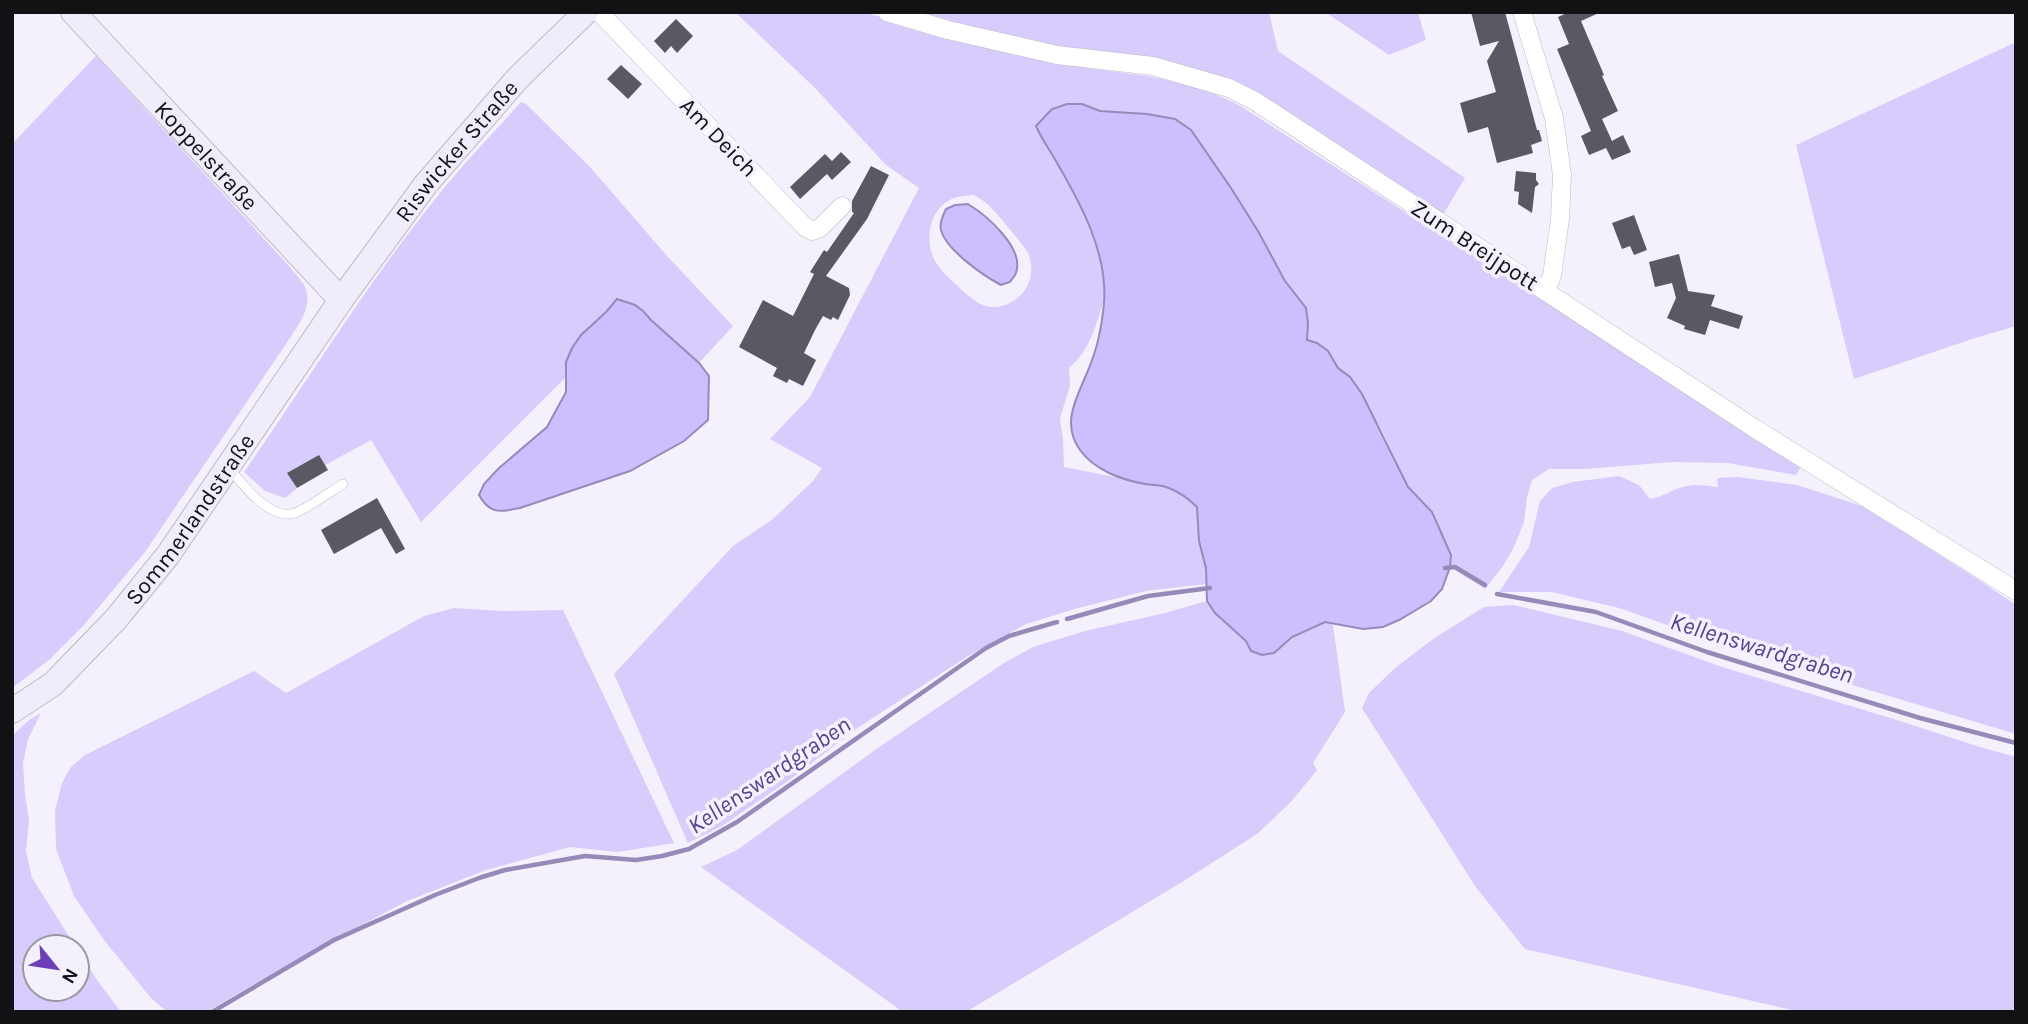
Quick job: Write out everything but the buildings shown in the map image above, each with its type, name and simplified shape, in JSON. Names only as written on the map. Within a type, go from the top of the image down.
[{"type":"street","name":"Koppelstraße","points":[[73,12],[341,300]]},
{"type":"street","name":"Riswicker Straße","points":[[341,300],[426,184],[518,79],[586,12]]},
{"type":"street","name":"Am Deich","points":[[599,12],[805,227],[812,231],[820,228],[842,206]]},
{"type":"street","name":"Zum Breijpott","points":[[887,12],[948,30],[1057,55],[1153,66],[1229,88],[1255,102],[1754,428],[2016,591]]},
{"type":"street","points":[[1522,12],[1554,118],[1562,175],[1560,219],[1552,276],[1545,291]]},
{"type":"street","name":"Sommerlandstraße","points":[[12,711],[53,684],[116,619],[168,555],[341,300]]},
{"type":"lane","points":[[229,467],[259,501],[284,513],[295,513],[343,484]]},
{"type":"shaded area","points":[[735,12],[863,12],[1014,55],[1148,76],[1204,89],[1239,105],[1801,467],[1796,475],[1728,463],[1673,462],[1549,469],[1532,480],[1524,522],[1514,547],[1485,589],[1450,567],[1451,555],[1432,512],[1408,487],[1384,435],[1350,377],[1338,368],[1328,351],[1307,340],[1306,308],[1285,281],[1258,231],[1191,131],[1175,119],[1100,111],[1082,104],[1042,140],[1084,214],[1103,276],[1104,296],[1095,329],[1079,358],[1069,368],[1070,386],[1060,418],[1064,467],[1166,487],[1185,496],[1197,507],[1206,584],[1146,591],[1026,624],[968,656],[859,727],[788,781],[722,826],[688,843],[614,674],[733,546],[773,519],[813,481],[822,468],[770,439],[810,397],[919,188],[886,165],[815,88]],"holes":[[[974,195],[984,201],[1009,228],[1028,253],[1031,262],[1030,281],[1026,289],[1005,305],[990,307],[973,299],[943,272],[931,252],[930,227],[937,212],[954,198]]]},
{"type":"shaded area","points":[[909,12],[1269,12],[1278,51],[1465,178],[1441,218],[1275,109],[1091,54]]},
{"type":"shaded area","points":[[1325,12],[1418,12],[1426,40],[1389,55]]},
{"type":"shaded area","points":[[2016,42],[2016,326],[1854,379],[1796,145]]},
{"type":"shaded area","points":[[96,56],[289,266],[304,285],[307,301],[295,331],[145,552],[83,626],[49,660],[12,688],[12,144]]},
{"type":"shaded area","points":[[521,102],[590,167],[668,257],[733,326],[699,363],[643,310],[611,304],[574,345],[567,376],[421,522],[371,440],[327,464],[285,498],[265,491],[244,472],[359,301],[408,235],[454,176]]},
{"type":"shaded area","points":[[1067,104],[1082,104],[1100,111],[1175,119],[1191,130],[1258,231],[1285,281],[1306,308],[1307,340],[1328,351],[1338,368],[1350,377],[1362,394],[1408,487],[1432,512],[1451,555],[1450,567],[1442,589],[1431,601],[1383,627],[1363,629],[1325,622],[1292,637],[1274,653],[1262,655],[1251,651],[1246,641],[1215,613],[1207,601],[1206,568],[1199,541],[1197,507],[1183,495],[1163,486],[1136,482],[1109,473],[1093,463],[1080,450],[1071,428],[1071,416],[1100,332],[1104,303],[1102,266],[1083,212],[1036,126],[1052,109]]},
{"type":"shaded area","points":[[968,204],[993,224],[1010,243],[1017,263],[1016,273],[1010,282],[1001,285],[985,275],[958,254],[944,238],[941,225],[946,209]]},
{"type":"shaded area","points":[[617,299],[643,311],[699,363],[709,376],[708,420],[684,441],[630,471],[520,508],[502,511],[487,506],[479,495],[484,484],[547,427],[566,392],[566,362],[572,348],[581,335]]},
{"type":"shaded area","points":[[1619,476],[1639,485],[1650,499],[1687,486],[1718,487],[1717,478],[1738,477],[1797,485],[1862,506],[1976,578],[2016,605],[2016,734],[1755,656],[1619,608],[1552,592],[1499,592],[1529,547],[1540,501],[1552,488],[1573,482]]},
{"type":"shaded area","points":[[1207,601],[1242,637],[1251,651],[1284,646],[1292,637],[1325,622],[1333,625],[1345,712],[1313,763],[1317,770],[1291,802],[1257,834],[966,1012],[903,1012],[701,867],[737,850],[882,745],[1004,663],[1033,647],[1085,631]]},
{"type":"shaded area","points":[[1513,605],[1622,631],[1722,667],[2016,757],[2016,1012],[1801,1012],[1525,949],[1475,886],[1362,708],[1369,693],[1395,668],[1433,639],[1484,607]]},
{"type":"shaded area","points":[[454,608],[502,611],[563,610],[674,843],[618,852],[570,847],[486,870],[407,901],[206,1012],[167,1012],[150,997],[104,940],[74,896],[56,849],[55,811],[62,783],[70,768],[85,755],[254,671],[286,693],[424,616]]},
{"type":"shaded area","points":[[41,713],[28,739],[23,763],[29,821],[26,851],[32,878],[67,933],[21,933],[21,1003],[91,1003],[91,971],[121,1012],[12,1012],[12,736]]},
{"type":"waterway","name":"Kellenswardgraben","points":[[1445,568],[1455,567],[1485,585]]},
{"type":"waterway","name":"Kellenswardgraben","points":[[1067,619],[1148,596],[1210,588]]},
{"type":"waterway","name":"Kellenswardgraben","points":[[1497,594],[1596,612],[1707,652],[1920,718],[2016,743]]},
{"type":"waterway","name":"Kellenswardgraben","points":[[212,1012],[334,940],[479,878],[505,870],[585,856],[636,860],[689,849],[737,822],[986,648],[1009,636],[1057,622]]}]
